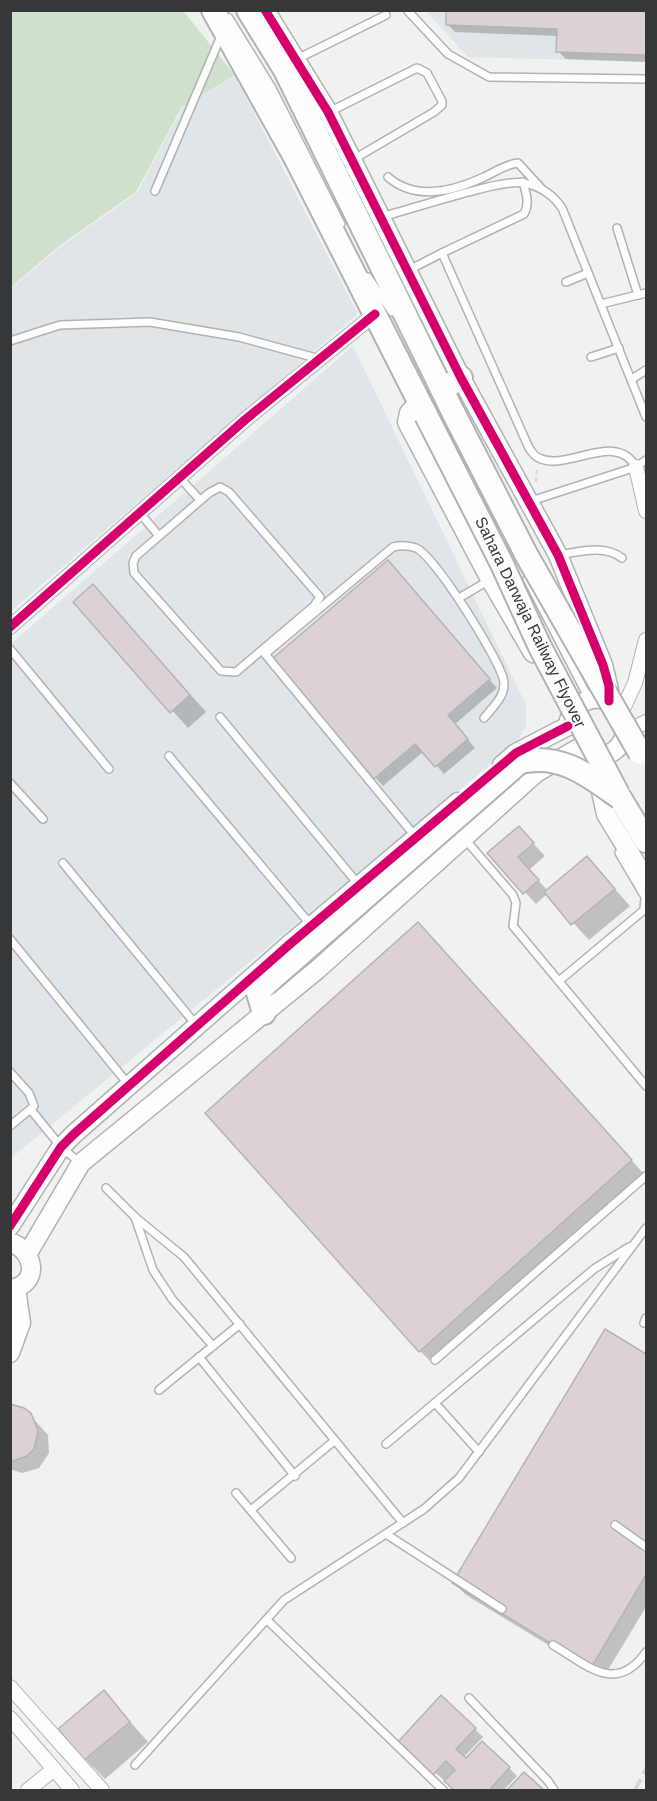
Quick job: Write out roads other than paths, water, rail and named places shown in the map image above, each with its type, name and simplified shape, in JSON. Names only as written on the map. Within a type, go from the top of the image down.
[{"type":"highway","name":"Sahara Darwaja Railway Flyover","points":[[248,10],[285,70],[451,383],[454,414],[527,556],[646,751]]},
{"type":"highway","name":"Sahara Darwaja Railway Flyover","points":[[225,15],[296,159],[385,311],[423,408],[501,562],[613,806],[646,841]]},
{"type":"highway","points":[[264,1013],[258,993],[266,984],[520,762],[567,754],[598,782],[613,806]]},
{"type":"street","points":[[265,10],[328,112],[352,160],[406,271],[451,383],[532,501],[558,555],[603,665],[609,686],[646,751]]},
{"type":"street","points":[[10,627],[180,478],[320,360],[385,311]]},
{"type":"street","points":[[423,408],[409,413],[407,422],[569,722]]},
{"type":"street","points":[[641,464],[646,511]]},
{"type":"street","points":[[28,1253],[81,1164],[318,969],[536,772],[567,754],[604,756],[621,746],[646,640]]},
{"type":"street","points":[[567,754],[569,722],[574,710],[589,699],[627,718]]},
{"type":"street","points":[[14,1215],[61,1147],[197,1026],[516,753],[569,722]]},
{"type":"street","points":[[594,757],[646,880]]},
{"type":"street","points":[[10,1242],[20,1245],[28,1253],[32,1263],[31,1273],[25,1282],[13,1288],[21,1323],[10,1353]]},
{"type":"street","points":[[10,1688],[102,1791]]},
{"type":"street","points":[[10,1718],[72,1791]]},
{"type":"street","points":[[28,1791],[54,1769]]},
{"type":"lane","points":[[407,10],[448,54],[489,77],[646,79]]},
{"type":"lane","points":[[155,191],[225,15]]},
{"type":"lane","points":[[225,15],[272,88],[346,233]]},
{"type":"lane","points":[[296,60],[386,15]]},
{"type":"lane","points":[[328,112],[417,68],[427,73],[442,100],[442,105],[434,112],[352,160]]},
{"type":"lane","points":[[388,177],[403,189],[438,190],[463,186],[518,163],[543,190]]},
{"type":"lane","points":[[406,271],[524,214],[528,199],[523,182]]},
{"type":"lane","points":[[379,218],[499,184],[523,182],[555,197],[562,208],[646,417]]},
{"type":"lane","points":[[617,228],[638,295]]},
{"type":"lane","points":[[442,253],[529,448],[538,458],[552,460],[616,451],[641,464]]},
{"type":"lane","points":[[363,267],[385,311]]},
{"type":"lane","points":[[566,282],[588,273]]},
{"type":"lane","points":[[601,304],[646,293]]},
{"type":"lane","points":[[10,341],[60,326],[150,322],[239,338],[320,360]]},
{"type":"lane","points":[[591,357],[619,348]]},
{"type":"lane","points":[[632,379],[646,370]]},
{"type":"lane","points":[[532,501],[641,464]]},
{"type":"lane","points":[[180,478],[200,500]]},
{"type":"lane","points":[[220,487],[229,492],[320,597],[314,606],[236,672],[220,671],[134,573],[133,563],[136,556],[159,536],[200,500],[220,487]]},
{"type":"lane","points":[[140,513],[159,536]]},
{"type":"lane","points":[[416,837],[265,654],[393,547],[403,545],[418,548],[459,598],[504,679],[502,695],[484,718]]},
{"type":"lane","points":[[558,555],[596,549],[615,553],[622,558]]},
{"type":"lane","points":[[524,571],[589,699]]},
{"type":"lane","points":[[459,598],[490,579]]},
{"type":"lane","points":[[10,649],[109,769]]},
{"type":"lane","points":[[220,717],[359,886]]},
{"type":"lane","points":[[169,756],[312,926]]},
{"type":"lane","points":[[10,783],[43,819]]},
{"type":"lane","points":[[559,981],[644,910],[645,897],[606,831],[613,806]]},
{"type":"lane","points":[[463,837],[508,887],[516,903],[513,926],[646,1086]]},
{"type":"lane","points":[[63,863],[197,1026]]},
{"type":"lane","points":[[10,939],[130,1086]]},
{"type":"lane","points":[[10,1072],[32,1099],[32,1111],[61,1147],[81,1164]]},
{"type":"lane","points":[[10,1126],[32,1111]]},
{"type":"lane","points":[[435,1360],[646,1176]]},
{"type":"lane","points":[[106,1188],[135,1217],[184,1257],[334,1442],[404,1523]]},
{"type":"lane","points":[[135,1217],[153,1270],[172,1299],[213,1346]]},
{"type":"lane","points":[[135,1765],[284,1600],[404,1523],[440,1496],[479,1452],[646,1228]]},
{"type":"lane","points":[[387,1444],[594,1269],[634,1243]]},
{"type":"lane","points":[[159,1390],[240,1324]]},
{"type":"lane","points":[[199,1357],[295,1476]]},
{"type":"lane","points":[[435,1403],[479,1452]]},
{"type":"lane","points":[[251,1510],[334,1442]]},
{"type":"lane","points":[[236,1492],[291,1558]]},
{"type":"lane","points":[[615,1525],[646,1547]]},
{"type":"lane","points":[[386,1534],[502,1609]]},
{"type":"lane","points":[[267,1620],[443,1791]]},
{"type":"lane","points":[[553,1645],[600,1673],[611,1675],[627,1672],[637,1665],[646,1652]]},
{"type":"lane","points":[[469,1698],[548,1781],[554,1791]]},
{"type":"railway","points":[[635,1790],[646,1769]]}]
